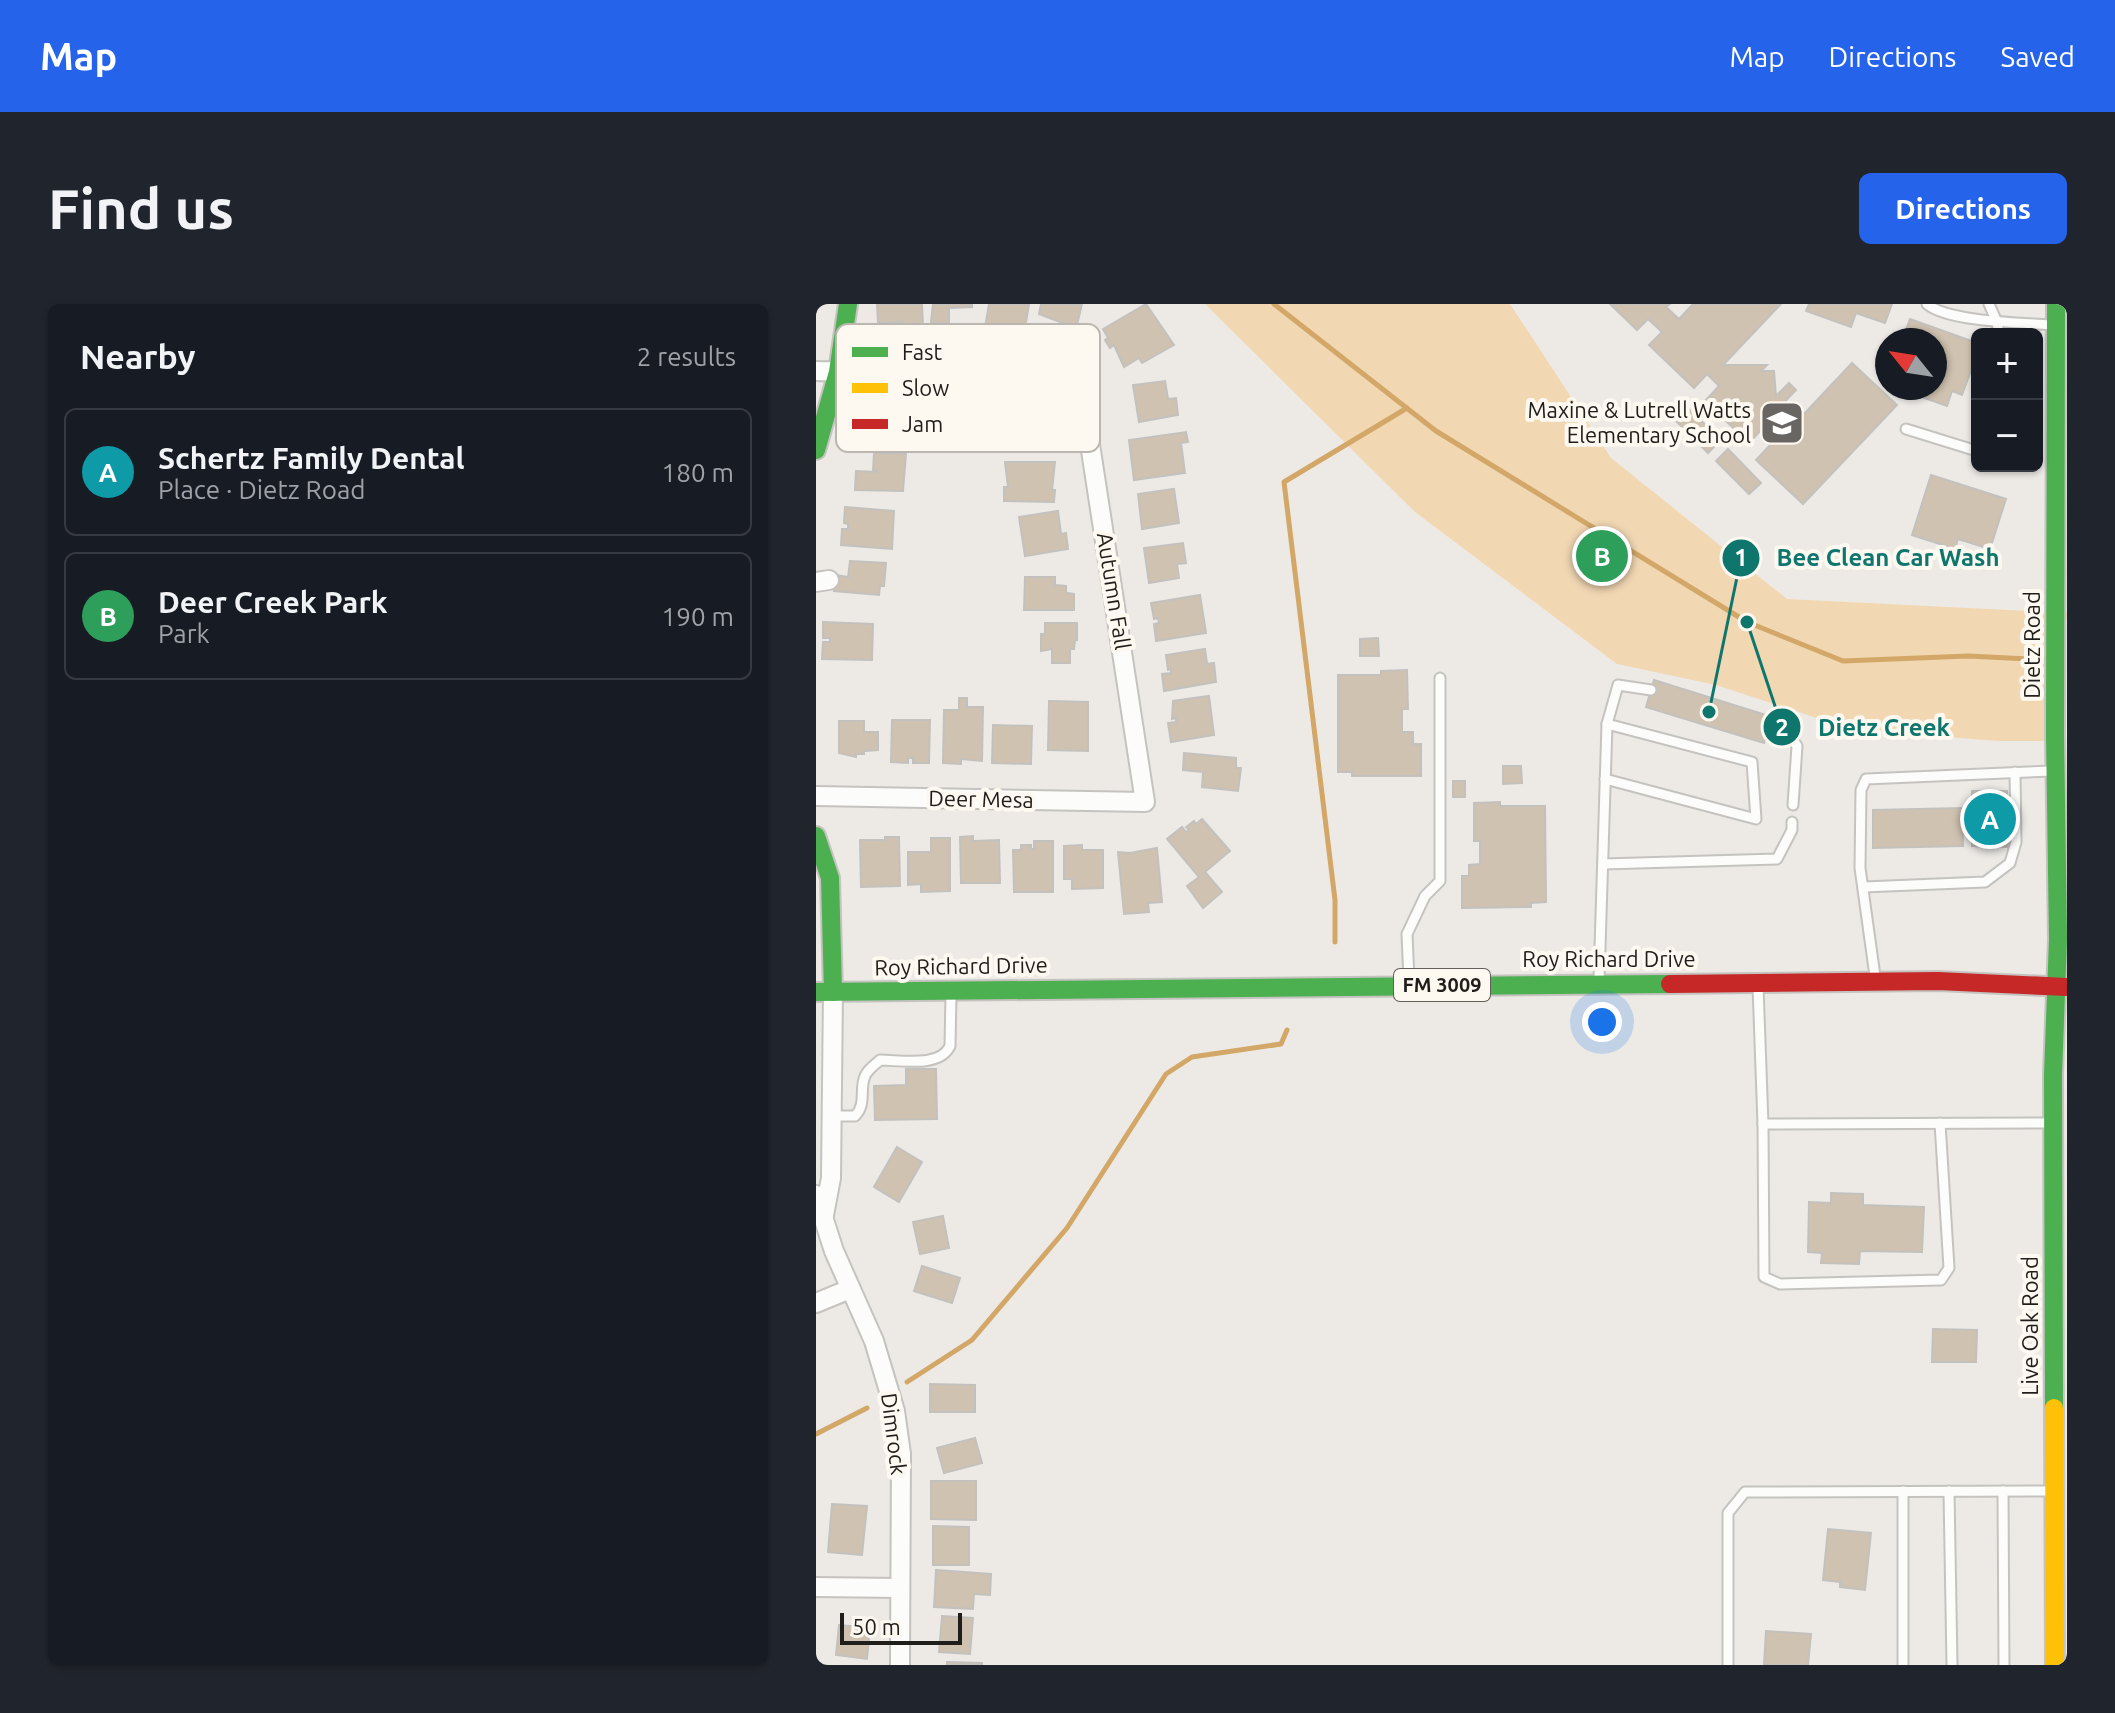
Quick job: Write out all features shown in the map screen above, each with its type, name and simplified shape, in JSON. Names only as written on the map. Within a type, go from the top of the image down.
[{"type":"street","points":[[845,324],[848,304]]},
{"type":"street","name":"Dietz Road","points":[[2056,304],[2055,734],[2061,987]]},
{"type":"street","points":[[816,371],[836,372]]},
{"type":"street","points":[[816,450],[836,379]]},
{"type":"street","name":"Autumn Fall","points":[[1091,452],[1145,802]]},
{"type":"street","name":"Deer Mesa","points":[[816,796],[1145,802]]},
{"type":"street","points":[[816,836],[830,878],[825,992]]},
{"type":"street","name":"Roy Richard Drive","points":[[825,992],[1758,982],[1969,982],[2061,987]]},
{"type":"street","name":"Live Oak Road","points":[[2055,1665],[2054,1491],[2060,1363],[2060,1262],[2053,1123],[2061,987]]},
{"type":"street","name":"Dimrock","points":[[824,1215],[831,1178],[832,1116],[825,992]]},
{"type":"street","name":"Dimrock","points":[[816,1195],[834,1251],[874,1341],[895,1411],[901,1454],[900,1665]]},
{"type":"street","points":[[816,1303],[850,1289]]},
{"type":"street","points":[[816,1587],[900,1588]]},
{"type":"lane","points":[[1927,304],[1943,312],[1997,322],[2056,325]]},
{"type":"lane","points":[[1989,304],[1998,328]]},
{"type":"lane","points":[[1906,429],[1971,449]]},
{"type":"lane","points":[[1409,985],[1407,934],[1425,896],[1440,881],[1440,678]]},
{"type":"lane","points":[[1599,983],[1607,724],[1618,685],[1651,690]]},
{"type":"lane","points":[[1605,779],[1756,819],[1752,762],[1607,724]]},
{"type":"lane","points":[[1770,725],[1786,729],[1797,746],[1793,805]]},
{"type":"lane","points":[[1875,982],[1860,868],[1861,790],[1866,779],[2056,770]]},
{"type":"lane","points":[[1864,887],[1985,882],[2010,863],[2016,842],[2015,772]]},
{"type":"lane","points":[[1603,864],[1777,859],[1792,830],[1792,822]]},
{"type":"lane","points":[[1758,982],[1764,1277],[1780,1284],[1941,1280],[1949,1268],[1940,1123]]},
{"type":"lane","points":[[832,1116],[855,1116],[860,1112],[864,1079],[880,1060],[938,1059],[947,1054],[950,1046],[951,990]]},
{"type":"lane","points":[[1763,1124],[2053,1123]]},
{"type":"lane","points":[[1903,1491],[1903,1665]]},
{"type":"lane","points":[[1949,1491],[1952,1665]]},
{"type":"lane","points":[[2003,1491],[2004,1665]]},
{"type":"lane","points":[[1728,1665],[1728,1513],[1745,1492],[2054,1491]]},
{"type":"shaded area","points":[[1205,304],[1510,304],[1611,458],[1787,599],[2067,613],[2055,741],[1999,741],[1853,730],[1716,685],[1617,664],[1415,512]]},
{"type":"building","points":[[877,304],[922,304],[923,324],[878,323]]},
{"type":"building","points":[[933,304],[972,304],[972,307],[949,308],[949,323],[931,322]]},
{"type":"building","points":[[989,304],[1029,304],[1026,324],[986,324]]},
{"type":"building","points":[[1041,304],[1082,304],[1077,324],[1065,324],[1039,314]]},
{"type":"building","points":[[1146,304],[1174,345],[1142,363],[1139,358],[1124,367],[1114,345],[1110,348],[1105,340],[1108,338],[1103,329]]},
{"type":"building","points":[[1610,304],[1670,304],[1666,307],[1679,319],[1693,304],[1781,304],[1723,365],[1767,365],[1761,371],[1774,371],[1776,396],[1789,383],[1796,390],[1772,415],[1788,431],[1852,363],[1875,384],[1875,400],[1892,400],[1897,405],[1803,504],[1756,460],[1773,442],[1761,430],[1749,443],[1705,401],[1719,386],[1707,374],[1694,388],[1649,345],[1662,332],[1648,319],[1637,330]]},
{"type":"building","points":[[1809,304],[1892,304],[1885,323],[1856,313],[1851,327],[1806,311]]},
{"type":"building","points":[[1910,319],[1935,328],[1907,328]]},
{"type":"building","points":[[1947,332],[1971,341],[1971,370],[1962,395],[1952,391],[1947,406],[1930,400],[1947,400]]},
{"type":"building","points":[[1165,381],[1168,399],[1176,398],[1178,415],[1139,422],[1133,385]]},
{"type":"building","points":[[1686,406],[1721,440],[1708,453],[1674,419]]},
{"type":"building","points":[[1186,432],[1188,442],[1181,443],[1185,473],[1134,480],[1129,440]]},
{"type":"building","points":[[1728,449],[1761,483],[1749,494],[1716,461]]},
{"type":"building","points":[[874,453],[906,454],[903,491],[855,490],[856,471],[877,472],[873,470]]},
{"type":"building","points":[[1005,462],[1055,462],[1054,502],[1004,501],[1004,487],[1008,487]]},
{"type":"building","points":[[1931,475],[2006,499],[1990,549],[1958,539],[1955,549],[1912,535]]},
{"type":"building","points":[[1174,489],[1179,523],[1142,529],[1138,494]]},
{"type":"building","points":[[845,507],[894,511],[892,549],[841,545],[842,529],[848,529],[848,524],[844,523]]},
{"type":"building","points":[[1058,511],[1061,534],[1066,533],[1068,549],[1025,556],[1019,517]]},
{"type":"building","points":[[1183,543],[1186,563],[1177,564],[1179,578],[1149,583],[1144,548]]},
{"type":"building","points":[[850,561],[886,563],[884,586],[880,586],[879,595],[834,591],[836,575],[848,577]]},
{"type":"building","points":[[1025,577],[1055,577],[1055,585],[1066,586],[1066,593],[1074,594],[1074,610],[1024,610]]},
{"type":"building","points":[[1200,595],[1206,633],[1156,641],[1154,624],[1159,623],[1158,618],[1154,619],[1151,603]]},
{"type":"building","points":[[823,622],[873,624],[872,660],[822,659],[823,642],[830,642],[830,638],[823,638]]},
{"type":"building","points":[[1045,623],[1077,623],[1077,640],[1074,649],[1070,649],[1070,663],[1052,663],[1052,649],[1041,651],[1041,634],[1045,634]]},
{"type":"building","points":[[1378,638],[1379,656],[1360,656],[1360,639]]},
{"type":"building","points":[[1205,649],[1207,664],[1214,663],[1216,682],[1164,691],[1162,674],[1171,673],[1166,655]]},
{"type":"building","points":[[1407,670],[1408,709],[1402,709],[1402,732],[1413,732],[1413,744],[1421,744],[1421,776],[1352,776],[1352,772],[1338,772],[1338,675],[1381,675],[1381,671]]},
{"type":"building","points":[[1654,680],[1772,717],[1764,743],[1646,707]]},
{"type":"building","points":[[1209,696],[1214,735],[1171,742],[1168,723],[1176,722],[1176,718],[1172,719],[1173,701]]},
{"type":"building","points":[[959,698],[967,698],[967,707],[983,707],[982,761],[961,759],[961,764],[943,763],[944,710],[959,710]]},
{"type":"building","points":[[1049,701],[1088,702],[1088,751],[1048,750]]},
{"type":"building","points":[[892,720],[930,720],[929,763],[913,763],[913,758],[908,758],[908,763],[891,762]]},
{"type":"building","points":[[839,721],[864,721],[864,732],[878,732],[878,750],[864,751],[856,757],[839,753]]},
{"type":"building","points":[[993,725],[1032,726],[1031,764],[992,763]]},
{"type":"building","points":[[1184,753],[1236,758],[1236,768],[1241,768],[1238,791],[1202,787],[1203,772],[1183,770]]},
{"type":"building","points":[[1503,766],[1521,766],[1522,783],[1503,784]]},
{"type":"building","points":[[1453,781],[1465,781],[1465,797],[1453,797]]},
{"type":"building","points":[[1972,791],[2007,791],[2008,847],[1972,846]]},
{"type":"building","points":[[1500,802],[1500,806],[1545,806],[1546,902],[1531,903],[1531,907],[1462,908],[1462,876],[1469,876],[1469,865],[1480,864],[1480,841],[1474,841],[1474,803]]},
{"type":"building","points":[[1962,808],[1963,846],[1873,848],[1873,810]]},
{"type":"building","points":[[1202,819],[1230,851],[1205,872],[1222,892],[1203,908],[1187,886],[1199,877],[1167,839],[1182,827],[1186,832],[1189,830],[1186,827]]},
{"type":"building","points":[[973,836],[973,841],[999,840],[1000,883],[961,883],[960,837]]},
{"type":"building","points":[[885,837],[899,837],[900,886],[861,887],[860,840],[885,840]]},
{"type":"building","points":[[931,838],[950,838],[950,891],[921,892],[921,884],[908,885],[908,852],[931,852]]},
{"type":"building","points":[[1034,841],[1053,841],[1053,892],[1014,892],[1013,850],[1021,850],[1021,845],[1031,845],[1034,849]]},
{"type":"building","points":[[1082,845],[1082,850],[1103,850],[1103,888],[1072,889],[1072,879],[1064,879],[1064,846]]},
{"type":"building","points":[[1157,848],[1162,902],[1148,903],[1149,912],[1124,914],[1118,852]]},
{"type":"building","points":[[906,1069],[936,1069],[937,1119],[875,1120],[874,1086],[906,1085]]},
{"type":"building","points":[[897,1147],[922,1162],[899,1202],[874,1187]]},
{"type":"building","points":[[1831,1193],[1863,1194],[1863,1205],[1924,1207],[1922,1252],[1860,1251],[1859,1264],[1821,1263],[1822,1253],[1808,1252],[1809,1202],[1831,1203]]},
{"type":"building","points":[[943,1216],[949,1248],[920,1254],[913,1222]]},
{"type":"building","points":[[922,1266],[960,1278],[952,1303],[914,1291]]},
{"type":"building","points":[[1933,1329],[1977,1330],[1976,1362],[1932,1362]]},
{"type":"building","points":[[930,1384],[975,1385],[975,1412],[930,1412]]},
{"type":"building","points":[[975,1438],[982,1463],[944,1473],[937,1448]]},
{"type":"building","points":[[931,1481],[976,1481],[976,1520],[931,1519]]},
{"type":"building","points":[[832,1504],[867,1506],[862,1555],[828,1552]]},
{"type":"building","points":[[933,1526],[969,1527],[969,1565],[933,1565]]},
{"type":"building","points":[[1828,1529],[1871,1533],[1865,1590],[1840,1587],[1840,1582],[1823,1580]]},
{"type":"building","points":[[936,1570],[991,1574],[990,1595],[974,1594],[973,1609],[934,1607]]},
{"type":"building","points":[[942,1616],[973,1618],[970,1654],[939,1652]]},
{"type":"building","points":[[839,1625],[870,1628],[867,1659],[836,1655]]},
{"type":"building","points":[[1766,1631],[1811,1634],[1808,1665],[1764,1665]]},
{"type":"building","points":[[947,1662],[982,1663],[982,1665],[947,1665]]},
{"type":"waterway","points":[[1274,304],[1436,431],[1747,622],[1843,661],[1968,656],[2047,660]]},
{"type":"waterway","points":[[1335,942],[1335,900],[1284,482],[1407,408]]},
{"type":"waterway","points":[[907,1382],[972,1340],[1067,1228],[1166,1074],[1192,1057],[1281,1044],[1287,1030]]},
{"type":"waterway","points":[[816,1434],[867,1408]]},
{"type":"traffic: fast","points":[[845,324],[848,304]]},
{"type":"traffic: fast","points":[[2054,1408],[2053,1075],[2058,939],[2056,304]]},
{"type":"traffic: fast","points":[[816,450],[836,379]]},
{"type":"traffic: fast","points":[[816,836],[830,878],[833,992]]},
{"type":"traffic: fast","points":[[816,992],[1670,984]]},
{"type":"traffic: slow","points":[[2054,1408],[2055,1665]]},
{"type":"traffic: jam","points":[[1670,984],[1938,981],[2067,987]]},
{"type":"place","name":"Maxine & Lutrell Watts Elementary School","points":[[1782,423]]},
{"type":"place","name":"Deer Creek Park","points":[[1602,556]]},
{"type":"place","name":"Dietz Creek","points":[[1747,622]]},
{"type":"place","name":"Bee Clean Car Wash","points":[[1709,712]]},
{"type":"place","name":"Schertz Family Dental","points":[[1990,819]]}]
